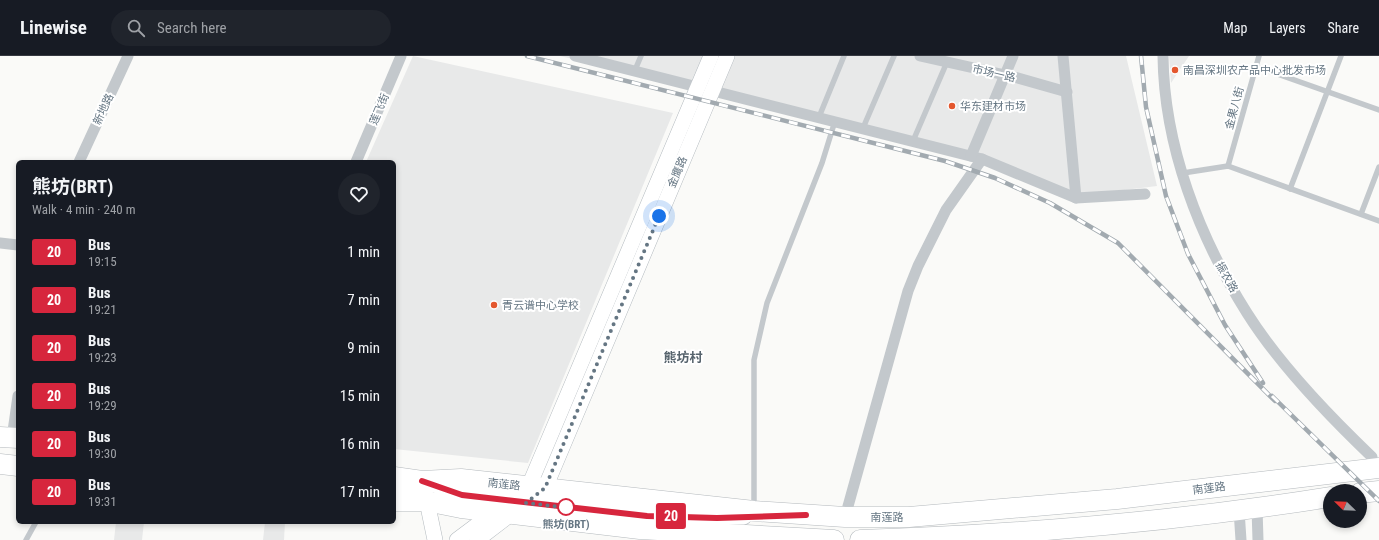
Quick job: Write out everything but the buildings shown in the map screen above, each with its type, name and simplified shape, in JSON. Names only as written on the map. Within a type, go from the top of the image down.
[{"type":"highway","name":"南莲路","points":[[396,501],[519,501],[754,511],[845,517],[909,517],[990,512],[1117,499],[1375,462]]},
{"type":"highway","points":[[0,464],[16,466]]},
{"type":"highway","name":"南莲路","points":[[396,477],[422,481],[461,479],[519,501],[640,529],[834,540]]},
{"type":"highway","name":"南莲路","points":[[860,540],[963,537],[1096,527],[1323,499]]},
{"type":"street","name":"新地路","points":[[79,160],[128,56]]},
{"type":"street","name":"莲飞街","points":[[357,160],[401,56]]},
{"type":"street","points":[[575,56],[593,58],[982,159],[1076,198],[1145,194]]},
{"type":"street","name":"金鹰路","points":[[705,88],[710,56]]},
{"type":"street","name":"金鹰路","points":[[519,501],[705,88],[726,56]]},
{"type":"street","name":"市场一路","points":[[920,56],[1005,75],[1067,92]]},
{"type":"street","points":[[971,156],[1013,56]]},
{"type":"street","points":[[1063,56],[1076,198]]},
{"type":"street","name":"振农路","points":[[1163,56],[1168,119],[1187,191],[1213,253],[1247,314],[1285,366],[1375,462]]},
{"type":"street","points":[[845,517],[908,291],[918,266],[946,210],[982,159]]},
{"type":"street","points":[[0,243],[16,245]]},
{"type":"street","points":[[10,438],[16,406]]},
{"type":"street","points":[[422,481],[435,540]]},
{"type":"street","points":[[396,485],[400,486],[426,501]]},
{"type":"street","points":[[457,540],[519,501],[647,516],[717,518],[806,515]]},
{"type":"street","points":[[477,540],[519,501]]},
{"type":"street","points":[[1240,540],[1248,509]]},
{"type":"street","points":[[1248,509],[1258,540]]},
{"type":"lane","points":[[635,70],[641,56]]},
{"type":"lane","points":[[819,116],[844,56]]},
{"type":"lane","points":[[863,128],[894,56]]},
{"type":"lane","name":"金果八街","points":[[1228,166],[1259,56]]},
{"type":"lane","points":[[1290,189],[1341,56]]},
{"type":"lane","points":[[913,141],[947,62]]},
{"type":"lane","points":[[1255,66],[1379,110]]},
{"type":"lane","points":[[754,511],[754,360],[767,303],[822,163],[835,120]]},
{"type":"lane","points":[[1183,173],[1228,166],[1379,221]]},
{"type":"lane","points":[[1361,214],[1379,167]]},
{"type":"lane","points":[[26,540],[35,524]]},
{"type":"shaded area","name":"青云谱中心学校","points":[[413,56],[673,113],[528,463],[396,449],[396,160],[367,160]]},
{"type":"shaded area","name":"华东建材市场","points":[[560,56],[1126,56],[1157,186],[1076,196],[972,155]]},
{"type":"shaded area","name":"南昌深圳农产品中心批发市场","points":[[1169,56],[1189,56],[1171,83]]},
{"type":"shaded area","points":[[116,524],[144,524],[142,540],[114,540]]},
{"type":"shaded area","points":[[265,524],[285,524],[284,540],[263,540]]},
{"type":"railway","points":[[527,56],[945,161],[995,178],[1050,203],[1118,243],[1275,401]]},
{"type":"railway","points":[[1141,56],[1146,107],[1166,196],[1188,254],[1225,325],[1263,383]]},
{"type":"railway","points":[[1272,396],[1379,501]]},
{"type":"bus line","name":"20","points":[[422,481],[462,495],[647,516],[717,518],[806,515]]},
{"type":"place","name":"南昌深圳农产品中心批发市场","points":[[1175,70]]},
{"type":"place","name":"华东建材市场","points":[[952,106]]},
{"type":"place","name":"青云谱中心学校","points":[[494,305]]},
{"type":"place","name":"熊坊(BRT)","points":[[566,507]]},
{"type":"district","name":"熊坊村","points":[[683,357]]},
{"type":"route","points":[[566,507],[571,508],[526,503],[545,488],[659,216]]}]
